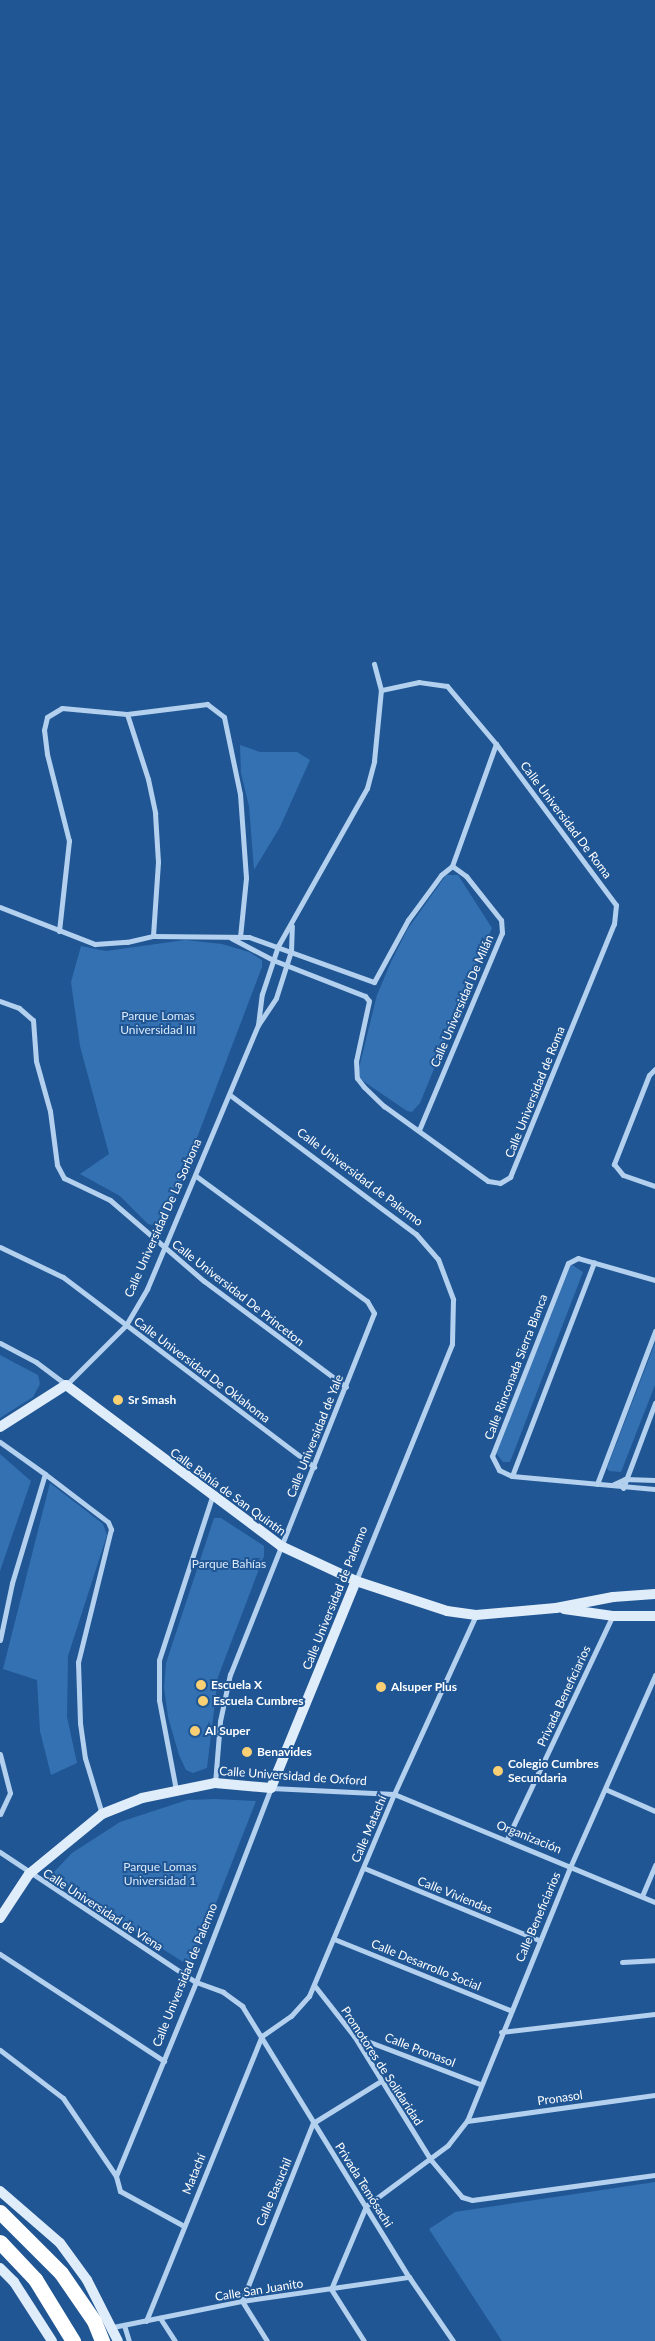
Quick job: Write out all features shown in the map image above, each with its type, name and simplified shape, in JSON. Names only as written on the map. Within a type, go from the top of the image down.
[{"type":"highway","points":[[0,2212],[61,2273],[94,2322],[102,2341]]},
{"type":"highway","points":[[0,2242],[34,2279],[73,2341]]},
{"type":"street","name":"Calle Universidad De La Sorbona","points":[[258,1025],[258,1011],[278,946],[292,926],[367,788],[374,761],[381,690],[374,664]]},
{"type":"street","name":"Calle Universidad De Roma","points":[[381,690],[419,682],[447,686],[496,744],[610,894],[616,911]]},
{"type":"street","points":[[59,931],[69,841],[66,818],[47,754],[44,724],[52,712],[62,708],[127,714],[198,704],[211,705],[224,716],[236,763],[244,828],[245,904],[238,944]]},
{"type":"street","points":[[127,714],[148,779],[155,813],[158,862],[153,936]]},
{"type":"street","points":[[0,907],[95,944],[127,942],[153,936],[231,938],[240,936],[278,946],[371,983],[378,978],[408,920],[441,875],[452,866],[496,744]]},
{"type":"street","name":"Calle Universidad De Milán","points":[[420,1130],[502,933],[501,920],[466,876],[452,866]]},
{"type":"street","name":"Calle Universidad de Roma","points":[[420,1130],[488,1181],[500,1183],[510,1177],[614,924],[616,911]]},
{"type":"street","name":"Calle Universidad De La Sorbona","points":[[0,1427],[66,1385],[126,1325],[147,1289],[258,1025],[276,998],[291,952],[292,926]]},
{"type":"street","points":[[231,938],[238,944],[273,960],[363,995],[369,1001],[357,1051],[357,1078],[372,1096],[420,1130]]},
{"type":"street","name":"Calle Universidad De Princeton","points":[[0,1001],[19,1008],[33,1020],[33,1046],[50,1111],[59,1172],[68,1182],[110,1200],[164,1248],[346,1386]]},
{"type":"street","points":[[655,1069],[649,1075],[614,1164],[623,1175],[655,1186]]},
{"type":"street","name":"Calle Universidad de Palermo","points":[[116,2176],[196,1982],[271,1788],[452,1344],[453,1300],[438,1259],[416,1234],[230,1095]]},
{"type":"street","name":"Calle Universidad de Yale","points":[[196,1176],[372,1307],[374,1319],[230,1674],[220,1721],[215,1783]]},
{"type":"street","name":"Calle Universidad De Oklahoma","points":[[0,1247],[63,1277],[314,1467]]},
{"type":"street","name":"Calle Rinconada Sierra Blanca","points":[[512,1476],[498,1470],[492,1456],[568,1263],[578,1258],[655,1280]]},
{"type":"street","points":[[594,1262],[512,1476],[597,1484],[614,1484],[625,1480],[655,1480]]},
{"type":"street","points":[[597,1484],[655,1331]]},
{"type":"street","name":"Calle Bahía de San Quintín","points":[[0,1343],[36,1362],[212,1497],[281,1546],[356,1581],[436,1608],[476,1615],[556,1608],[613,1597],[655,1594]]},
{"type":"street","points":[[623,1488],[655,1403]]},
{"type":"street","points":[[0,1442],[108,1522],[112,1532],[82,1638],[78,1662],[84,1750],[102,1814]]},
{"type":"street","points":[[0,1640],[12,1583],[45,1474]]},
{"type":"street","points":[[614,1484],[623,1488],[655,1489]]},
{"type":"street","points":[[176,1790],[158,1700],[158,1660],[212,1497]]},
{"type":"street","name":"Calle Bahía de San Quintín","points":[[556,1608],[613,1616],[655,1616]]},
{"type":"street","name":"Calle Matachí","points":[[262,2036],[302,2006],[314,1984],[394,1794],[476,1615]]},
{"type":"street","name":"Privada Beneficiarios","points":[[507,1839],[613,1616]]},
{"type":"street","name":"Calle Beneficiarios","points":[[366,2206],[431,2160],[448,2145],[467,2121],[480,2084],[539,1940],[655,1675]]},
{"type":"street","points":[[0,1754],[10,1793],[0,1814]]},
{"type":"street","name":"Calle Universidad de Oxford","points":[[0,1918],[29,1874],[102,1814],[176,1790],[215,1783],[271,1788],[394,1794]]},
{"type":"street","points":[[604,1789],[655,1811]]},
{"type":"street","name":"Organización","points":[[394,1794],[571,1865],[655,1902]]},
{"type":"street","name":"Calle Universidad de Viena","points":[[0,1852],[29,1874],[196,1982],[234,1999],[262,2036]]},
{"type":"street","points":[[642,1896],[655,1865]]},
{"type":"street","name":"Calle Viviendas","points":[[364,1868],[539,1940]]},
{"type":"street","name":"Calle Desarrollo Social","points":[[334,1939],[510,2010]]},
{"type":"street","points":[[0,1954],[164,2061]]},
{"type":"street","points":[[622,1962],[655,1960]]},
{"type":"street","name":"Promotores de Solidaridad","points":[[314,1984],[354,2036],[431,2160],[458,2195],[472,2200],[655,2175]]},
{"type":"street","points":[[501,2032],[655,2014]]},
{"type":"street","name":"Privada Temósachi","points":[[262,2036],[313,2123],[409,2277],[453,2341]]},
{"type":"street","name":"Matachí","points":[[146,2321],[262,2036]]},
{"type":"street","name":"Calle Pronasol","points":[[354,2036],[480,2084]]},
{"type":"street","points":[[0,2050],[63,2098],[116,2176],[120,2191],[184,2226]]},
{"type":"street","points":[[313,2123],[381,2081]]},
{"type":"street","name":"Pronasol","points":[[467,2121],[655,2094]]},
{"type":"street","name":"Calle Basuchil","points":[[242,2301],[313,2123]]},
{"type":"street","points":[[0,2191],[60,2242],[87,2280],[113,2327],[118,2341]]},
{"type":"street","points":[[364,2341],[332,2289],[366,2206]]},
{"type":"street","points":[[0,2268],[14,2282],[52,2341]]},
{"type":"street","name":"Calle San Juanito","points":[[113,2327],[242,2301],[409,2277]]},
{"type":"street","points":[[242,2301],[267,2341]]},
{"type":"street","points":[[160,2318],[175,2341]]},
{"type":"street","points":[[124,2325],[129,2341]]},
{"type":"green space","points":[[240,745],[260,752],[297,752],[310,760],[280,827],[254,870],[249,806],[241,773]]},
{"type":"green space","points":[[446,875],[458,875],[492,928],[420,1103],[412,1112],[407,1111],[360,1079],[359,1068],[377,995],[391,962],[407,930]]},
{"type":"green space","name":"Parque Lomas Universidad III","points":[[185,940],[222,944],[249,952],[262,960],[262,967],[176,1193],[165,1219],[156,1226],[148,1224],[120,1196],[80,1174],[109,1154],[80,1046],[71,982],[81,946],[106,951]]},
{"type":"green space","points":[[571,1264],[583,1272],[510,1462],[503,1462],[496,1453]]},
{"type":"green space","points":[[655,1343],[655,1385],[621,1472],[609,1471],[607,1468]]},
{"type":"green space","points":[[0,1355],[38,1375],[40,1384],[33,1397],[0,1418]]},
{"type":"green space","points":[[0,1454],[31,1481],[0,1571]]},
{"type":"green space","points":[[50,1483],[103,1524],[107,1535],[68,1656],[67,1717],[77,1763],[51,1775],[40,1731],[37,1680],[3,1669]]},
{"type":"green space","name":"Parque Bahías","points":[[214,1518],[221,1518],[264,1546],[264,1556],[218,1677],[207,1768],[193,1773],[186,1770],[179,1755],[168,1717],[164,1687],[166,1663]]},
{"type":"green space","name":"Parque Lomas Universidad 1","points":[[187,1800],[256,1801],[191,1967],[57,1882],[54,1872],[72,1853],[120,1822]]},
{"type":"green space","points":[[655,2182],[655,2341],[502,2341],[429,2229],[455,2212]]},
{"type":"place","name":"Sr Smash","points":[[118,1400]]},
{"type":"place","name":"Escuela X","points":[[201,1685]]},
{"type":"place","name":"Alsuper Plus","points":[[381,1687]]},
{"type":"place","name":"Escuela Cumbres","points":[[203,1701]]},
{"type":"place","name":"Al Super","points":[[195,1731]]},
{"type":"place","name":"Benavides","points":[[247,1752]]},
{"type":"place","name":"Colegio Cumbres Secundaria","points":[[498,1771]]}]
